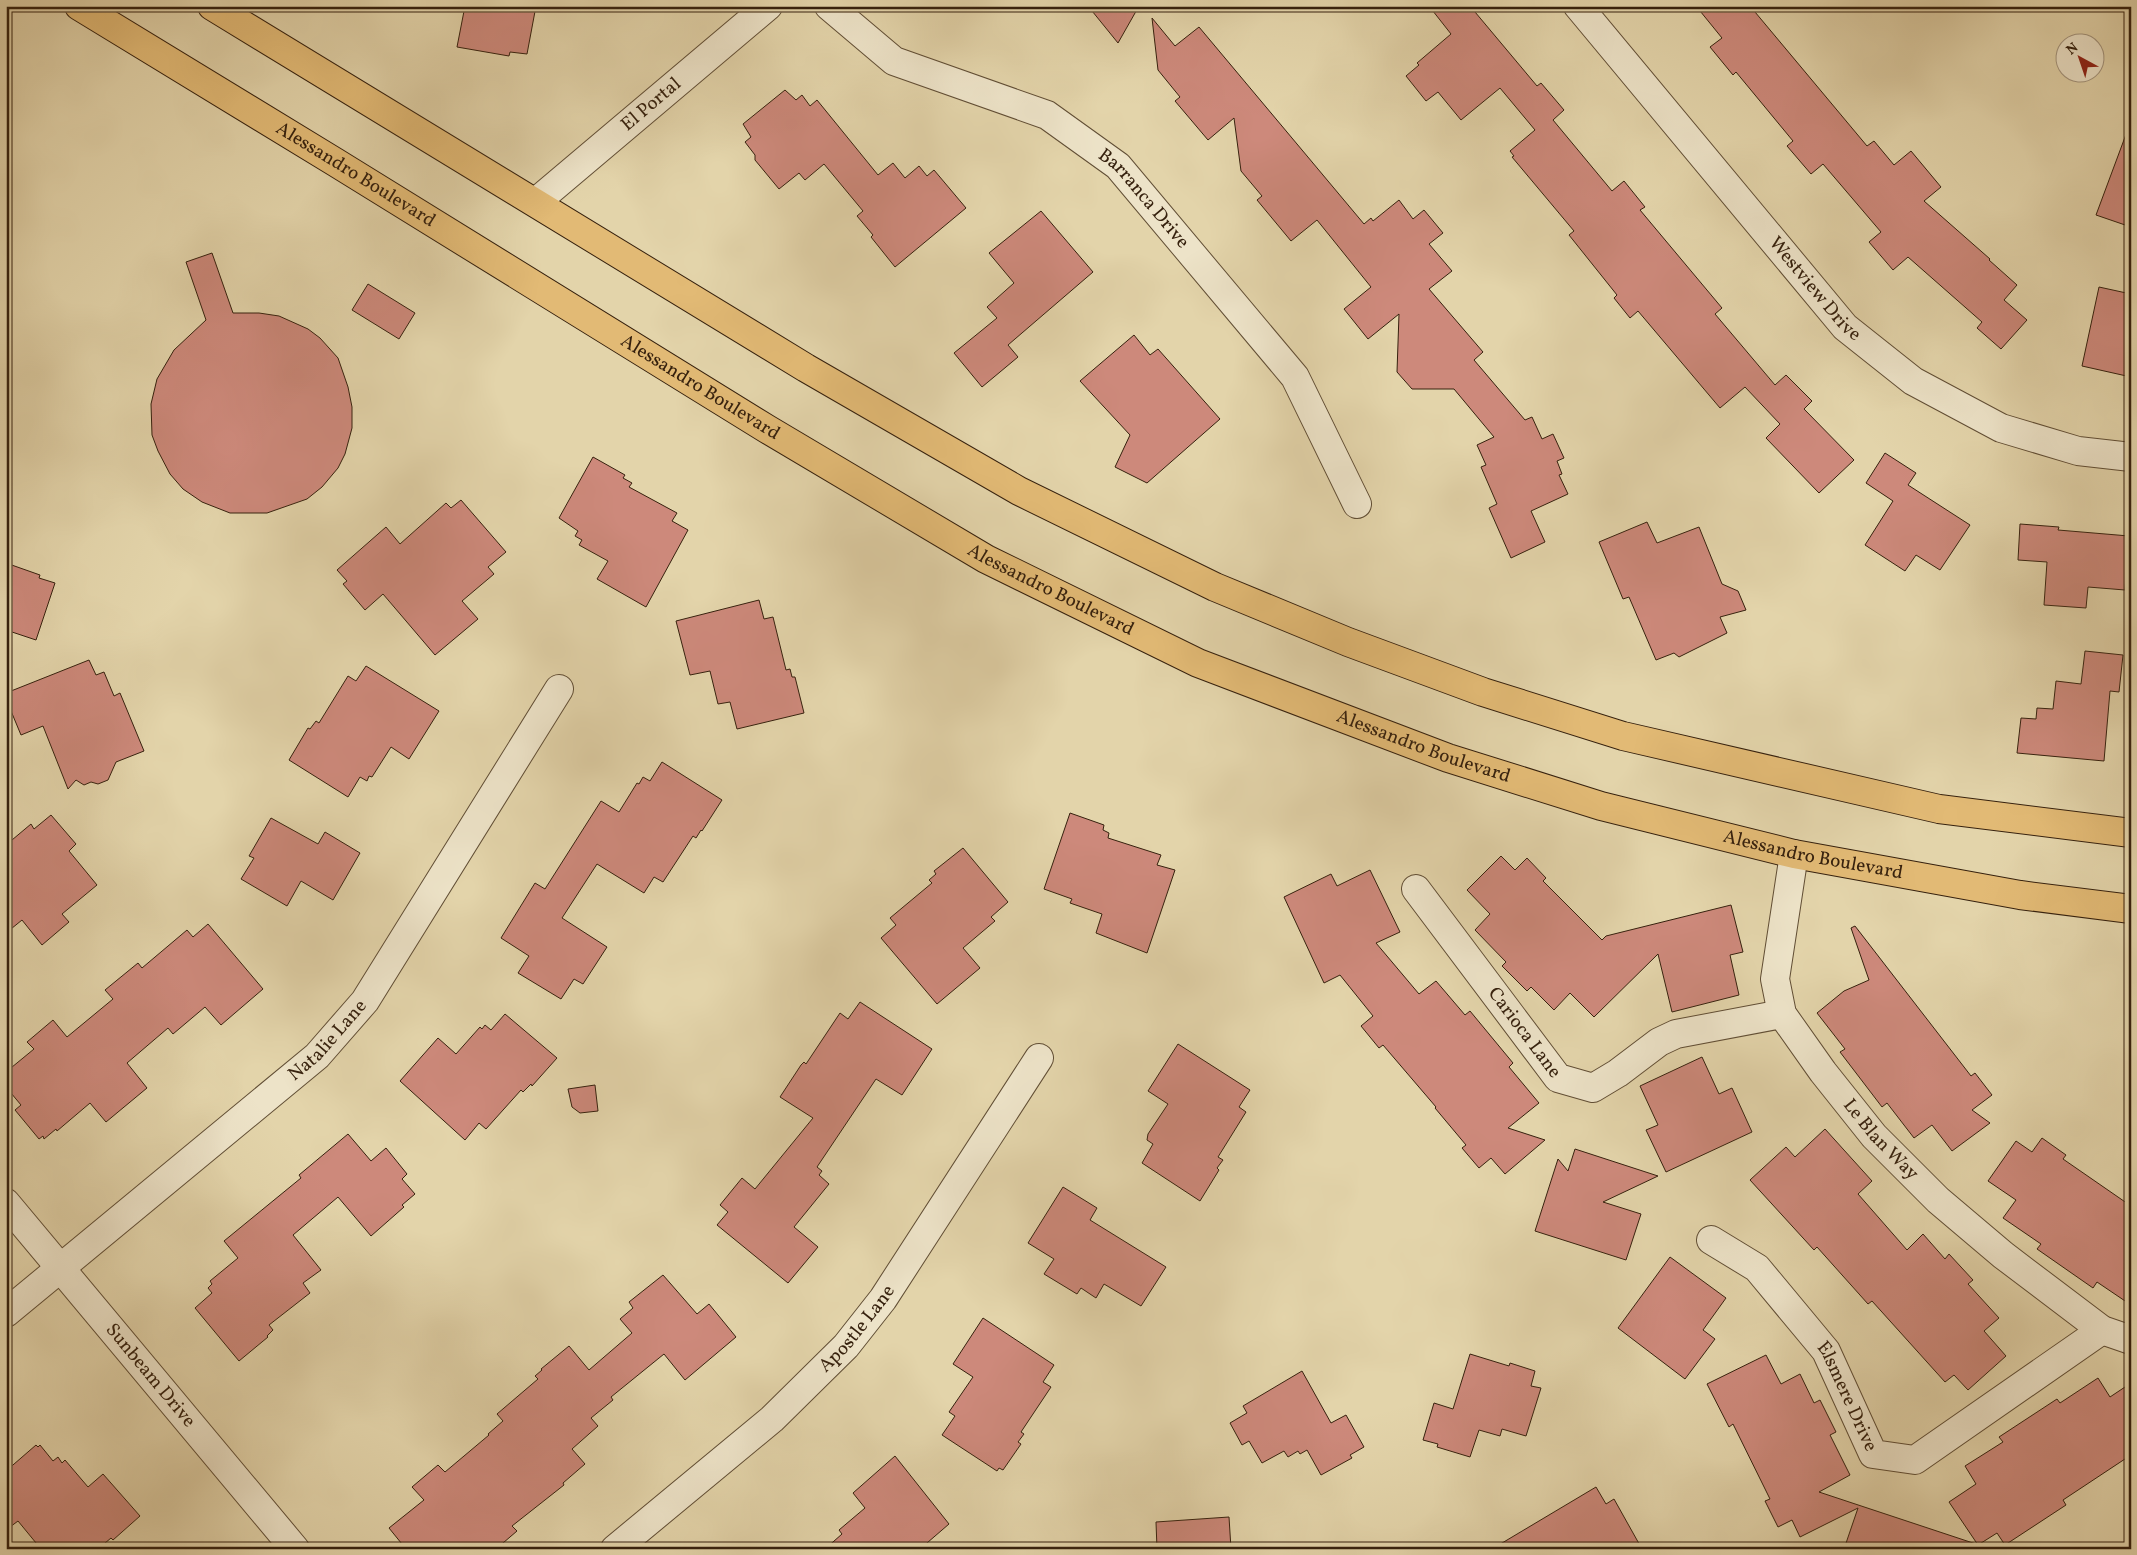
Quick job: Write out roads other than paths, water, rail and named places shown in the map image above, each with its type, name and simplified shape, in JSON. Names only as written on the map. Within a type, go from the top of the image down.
[{"type":"main road","name":"Alessandro Boulevard","points":[[79,6],[767,429],[986,558],[1198,663],[1448,758],[1601,806],[1794,854],[2020,895],[2131,909]]},
{"type":"main road","points":[[212,6],[806,368],[1019,492],[1215,587],[1348,642],[1483,692],[1632,738],[1939,809],[2131,833]]},
{"type":"street","name":"El Portal","points":[[536,202],[768,6]]},
{"type":"street","name":"Barranca Drive","points":[[829,6],[894,61],[1048,115],[1118,166],[1295,377],[1357,504]]},
{"type":"street","name":"Westview Drive","points":[[1578,6],[1844,327],[1913,381],[2001,428],[2078,451],[2131,457]]},
{"type":"street","name":"Natalie Lane","points":[[6,1313],[317,1056],[366,1001],[559,689]]},
{"type":"street","name":"Le Blan Way","points":[[1794,854],[1775,979],[1782,1014],[1823,1072],[1874,1136],[1938,1200],[2003,1255],[2102,1330],[2131,1340]]},
{"type":"street","name":"Carioca Lane","points":[[1416,888],[1558,1078],[1593,1088],[1618,1073],[1659,1042],[1676,1034],[1782,1014]]},
{"type":"street","name":"Apostle Lane","points":[[615,1549],[772,1419],[846,1346],[883,1299],[1040,1058]]},
{"type":"street","name":"Sunbeam Drive","points":[[6,1203],[295,1549]]},
{"type":"street","name":"Elsmere Drive","points":[[1711,1240],[1757,1268],[1826,1350],[1873,1454],[1915,1460],[2102,1330]]}]
